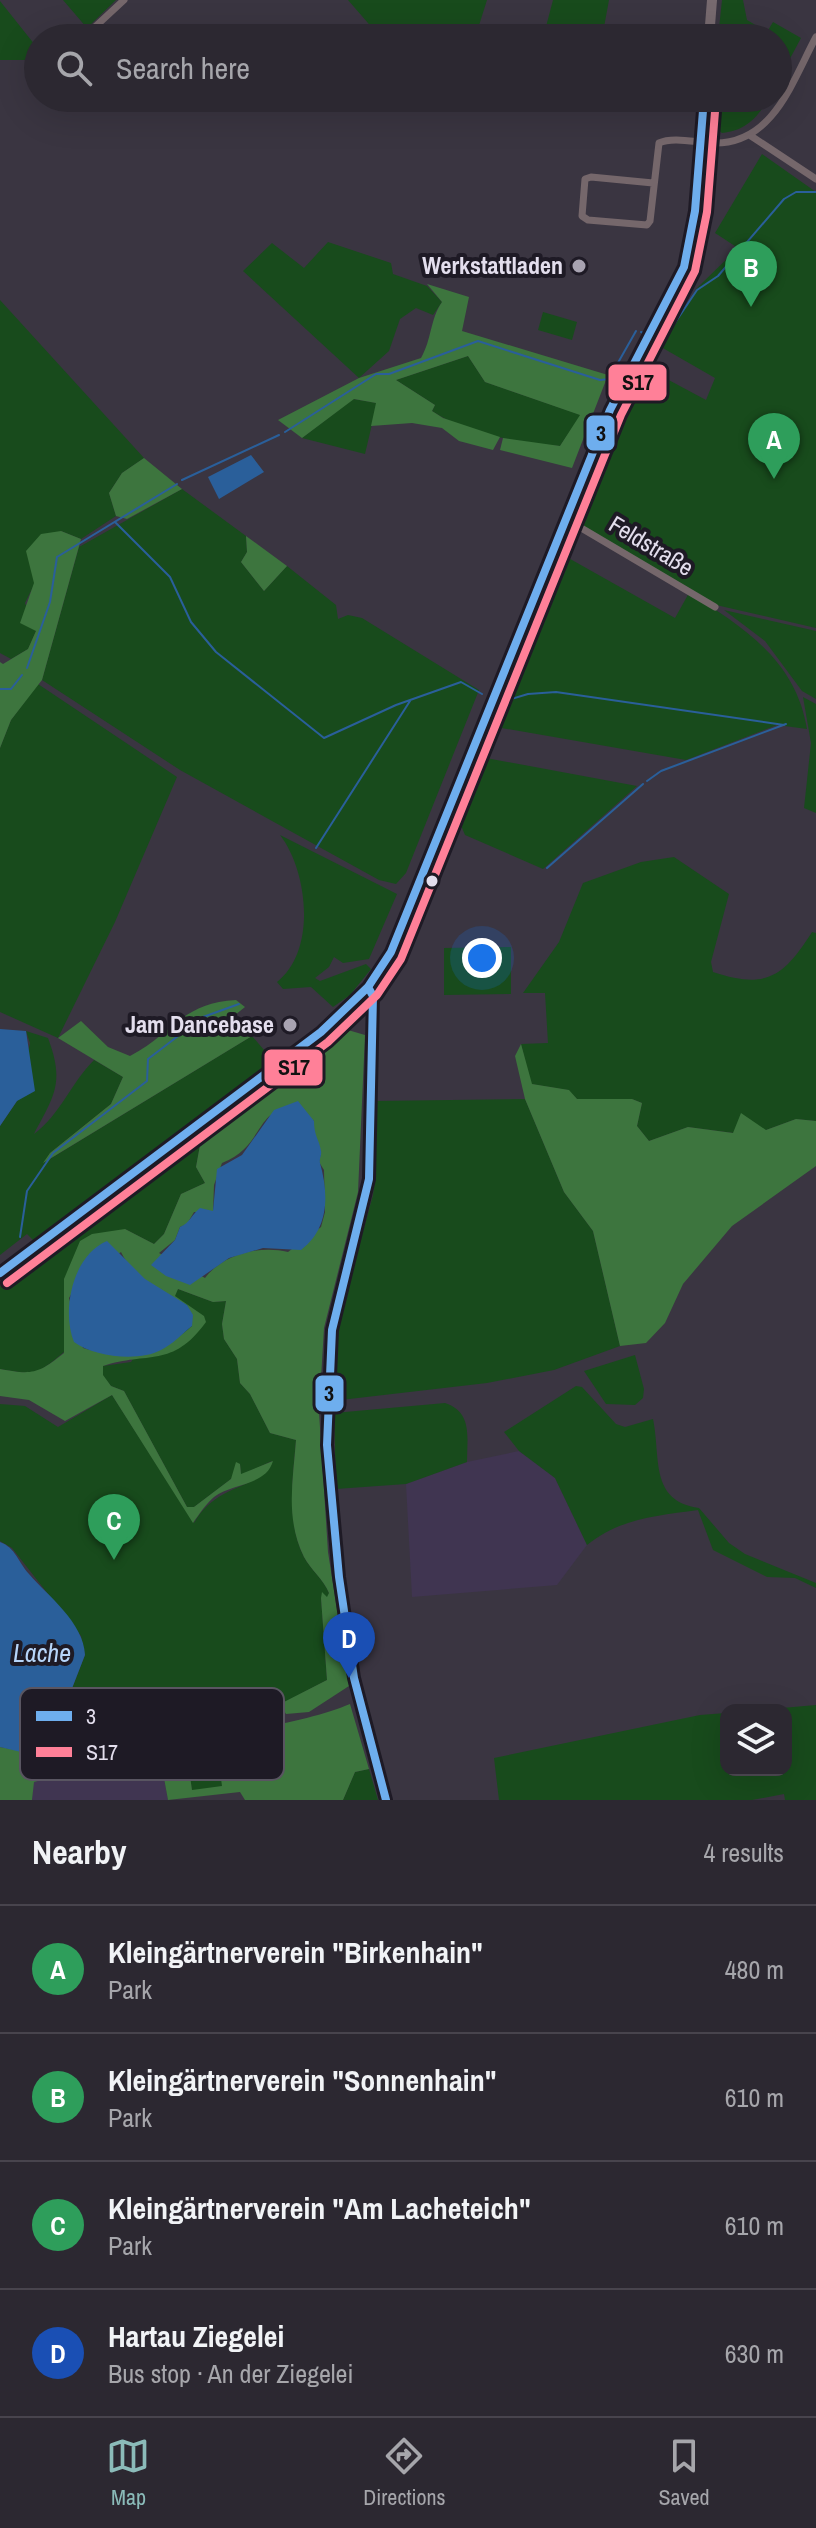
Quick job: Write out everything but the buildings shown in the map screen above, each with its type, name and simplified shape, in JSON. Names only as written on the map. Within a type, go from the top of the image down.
[{"type":"main road","points":[[710,24],[712,0]]},
{"type":"main road","points":[[0,1273],[321,1032],[368,987],[401,930],[610,410],[684,267],[692,231],[703,112]]},
{"type":"street","points":[[98,24],[124,0]]},
{"type":"street","points":[[792,80],[816,37]]},
{"type":"street","points":[[653,183],[585,179],[582,216],[588,220],[647,225],[659,143],[725,143],[751,136],[774,112]]},
{"type":"street","points":[[751,136],[816,179]]},
{"type":"street","name":"Feldstraße","points":[[566,519],[715,607]]},
{"type":"street","points":[[368,987],[373,996],[369,1052],[369,1179],[332,1330],[326,1407],[339,1577],[352,1665],[386,1800]]},
{"type":"shaded area","points":[[519,1451],[555,1478],[587,1545],[557,1585],[412,1597],[406,1484],[467,1462]]},
{"type":"shaded area","points":[[164,1780],[168,1800],[32,1800],[33,1782]]},
{"type":"green space","points":[[63,0],[116,0],[91,24],[84,24]]},
{"type":"green space","points":[[348,0],[487,0],[479,24],[369,24]]},
{"type":"green space","points":[[553,0],[609,0],[605,24],[547,24]]},
{"type":"green space","points":[[722,0],[743,0],[747,20],[754,24],[719,24]]},
{"type":"green space","points":[[0,1],[24,31],[24,60],[0,60]]},
{"type":"green space","points":[[792,33],[801,38],[792,55]]},
{"type":"green space","points":[[712,112],[759,112],[750,122],[730,132],[722,133],[713,126]]},
{"type":"green space","points":[[762,154],[816,192],[816,628],[716,605],[569,518],[612,412],[637,363],[706,400],[715,378],[661,347],[697,288],[738,248],[715,233]]},
{"type":"green space","points":[[328,242],[391,263],[393,274],[427,286],[442,302],[433,315],[416,308],[400,319],[389,351],[359,378],[243,271],[272,243],[304,268]]},
{"type":"green space","points":[[427,284],[469,297],[462,331],[608,375],[572,468],[500,450],[503,438],[560,446],[580,415],[485,382],[468,356],[396,380],[435,405],[432,411],[443,418],[500,437],[493,450],[459,441],[442,428],[412,423],[371,426],[376,403],[354,399],[302,438],[278,420],[359,378],[421,358],[442,302]]},
{"type":"green space","points":[[0,300],[144,458],[122,473],[109,493],[116,516],[81,539],[61,531],[25,603],[36,631],[28,649],[11,659],[0,653]]},
{"type":"green space","points":[[543,312],[577,322],[572,340],[538,330]]},
{"type":"green space","points":[[468,356],[485,382],[581,415],[560,446],[511,439],[461,426],[432,411],[435,405],[396,380]]},
{"type":"green space","points":[[353,399],[377,403],[365,454],[302,438]]},
{"type":"green space","points":[[144,458],[182,489],[127,519],[116,516],[109,493],[122,473]]},
{"type":"green space","points":[[182,489],[246,536],[247,552],[241,562],[264,591],[287,566],[336,605],[338,619],[348,615],[362,618],[479,690],[406,873],[396,884],[379,880],[180,770],[42,680],[79,547]]},
{"type":"green space","points":[[61,531],[81,539],[42,680],[11,720],[0,748],[0,662],[3,664],[28,649],[36,631],[20,623],[34,583],[26,551],[41,534]]},
{"type":"green space","points":[[246,536],[287,566],[264,591],[241,562],[247,552]]},
{"type":"green space","points":[[556,551],[675,618],[689,593],[729,619],[748,633],[779,665],[792,684],[807,729],[777,725],[686,760],[490,726]]},
{"type":"green space","points":[[724,610],[816,631],[816,699],[802,691],[765,641]]},
{"type":"green space","points":[[38,684],[177,777],[115,922],[58,1038],[0,1012],[0,748],[11,720]]},
{"type":"green space","points":[[803,697],[816,704],[816,813],[804,808],[811,743]]},
{"type":"green space","points":[[477,755],[637,786],[543,869],[465,835],[455,811]]},
{"type":"green space","points":[[280,835],[397,894],[369,959],[343,963],[334,957],[329,967],[315,978],[320,981],[366,964],[371,969],[350,995],[333,1007],[311,987],[283,989],[277,982],[290,968],[298,951],[304,910],[297,869]]},
{"type":"green space","points":[[674,857],[729,894],[711,962],[713,972],[747,980],[772,975],[783,969],[812,932],[816,933],[816,1121],[796,1119],[766,1130],[734,1133],[688,1127],[649,1141],[637,1126],[642,1103],[632,1099],[577,1099],[568,1090],[531,1084],[521,1044],[548,1043],[545,993],[523,993],[559,942],[583,883],[641,862]]},
{"type":"green space","points":[[511,947],[511,994],[444,995],[444,948]]},
{"type":"green space","points":[[236,1000],[245,1007],[235,1015],[252,1036],[43,1163],[50,1153],[111,1104],[123,1077],[58,1038],[81,1021],[108,1047],[130,1056],[190,1013],[217,1002]]},
{"type":"green space","points":[[341,1028],[365,1035],[358,1192],[324,1328],[319,1412],[328,1552],[349,1686],[309,1712],[286,1714],[284,1702],[327,1680],[321,1598],[322,1592],[327,1597],[329,1593],[304,1557],[294,1528],[292,1499],[296,1440],[270,1433],[250,1394],[240,1383],[237,1359],[224,1339],[222,1324],[226,1301],[213,1302],[178,1289],[175,1296],[204,1316],[206,1322],[194,1337],[170,1353],[103,1366],[103,1375],[111,1386],[124,1391],[187,1507],[194,1507],[231,1479],[236,1462],[240,1464],[241,1474],[273,1461],[256,1480],[214,1497],[193,1523],[112,1395],[65,1421],[29,1400],[0,1396],[0,1369],[34,1371],[64,1353],[64,1279],[80,1241],[92,1234],[125,1229],[154,1244],[164,1234],[181,1194],[205,1183],[196,1167],[202,1134]],"holes":[[[289,1106],[314,1121],[314,1138],[321,1152],[319,1162],[324,1170],[325,1212],[321,1227],[288,1252],[266,1250],[243,1253],[222,1263],[205,1278],[159,1253],[175,1240],[180,1227],[187,1224],[194,1212],[213,1212],[214,1185],[222,1163],[245,1149],[269,1116]],[[121,1252],[126,1261],[159,1290],[187,1305],[192,1326],[166,1345],[141,1354],[115,1355],[83,1348],[69,1298],[76,1286]]]},
{"type":"green space","points":[[26,1031],[48,1038],[56,1067],[52,1099],[34,1134],[51,1118],[94,1060],[123,1077],[111,1104],[50,1153],[45,1162],[252,1036],[270,1057],[269,1063],[34,1241],[27,1234],[0,1255],[0,1126],[17,1101],[30,1043]]},
{"type":"green space","points":[[521,1044],[532,1084],[569,1090],[577,1099],[632,1099],[642,1103],[637,1126],[649,1141],[688,1127],[733,1133],[741,1113],[766,1130],[796,1119],[816,1121],[816,1166],[732,1226],[683,1284],[665,1323],[646,1343],[620,1346],[593,1231],[564,1192],[525,1099],[515,1056]]},
{"type":"green space","points":[[525,1099],[564,1192],[593,1231],[620,1346],[554,1370],[487,1383],[332,1401],[332,1361],[340,1315],[373,1195],[376,1172],[372,1101]]},
{"type":"green space","points":[[202,1134],[196,1167],[205,1183],[181,1194],[164,1234],[154,1244],[125,1229],[64,1279],[64,1352],[34,1372],[0,1369],[0,1286]]},
{"type":"green space","points":[[178,1289],[213,1302],[226,1301],[222,1324],[224,1339],[237,1359],[240,1383],[250,1394],[270,1433],[296,1440],[292,1499],[298,1543],[329,1593],[328,1597],[321,1598],[327,1680],[284,1702],[284,1688],[72,1688],[85,1655],[81,1636],[12,1548],[0,1541],[0,1404],[25,1406],[58,1427],[112,1395],[194,1523],[214,1500],[258,1478],[272,1461],[241,1475],[240,1464],[231,1479],[194,1507],[187,1507],[124,1391],[111,1386],[102,1375],[103,1366],[131,1362]]},
{"type":"green space","points":[[635,1355],[644,1389],[643,1398],[635,1405],[606,1404],[584,1371]]},
{"type":"green space","points":[[576,1386],[582,1387],[616,1424],[625,1427],[653,1419],[660,1475],[672,1496],[683,1504],[699,1508],[729,1543],[745,1554],[816,1583],[816,1588],[795,1578],[767,1577],[713,1550],[698,1510],[626,1524],[587,1545],[555,1478],[519,1451],[504,1432]]},
{"type":"green space","points":[[445,1403],[454,1407],[464,1419],[467,1462],[406,1484],[336,1489],[334,1413]]},
{"type":"green space","points":[[350,1704],[369,1769],[355,1772],[343,1800],[245,1800],[240,1792],[168,1800],[164,1780],[191,1780],[192,1790],[222,1786],[221,1780],[284,1780],[284,1723]]},
{"type":"green space","points":[[816,1705],[816,1800],[785,1800],[784,1794],[752,1800],[499,1800],[494,1758],[700,1715],[720,1713],[720,1776],[792,1776],[792,1707]]},
{"type":"green space","points":[[0,1747],[20,1751],[20,1780],[42,1780],[34,1782],[32,1800],[0,1800]]},
{"type":"green space","points":[[369,1769],[378,1800],[343,1800],[355,1772]]},
{"type":"green space","points":[[190,1780],[222,1780],[223,1786],[192,1791]]},
{"type":"water","points":[[251,455],[264,472],[219,499],[208,477]]},
{"type":"water","points":[[0,1029],[26,1031],[35,1091],[17,1101],[0,1126]]},
{"type":"water","points":[[298,1101],[314,1121],[325,1187],[322,1222],[310,1242],[301,1250],[263,1248],[229,1258],[190,1285],[166,1276],[151,1265],[197,1210],[213,1211],[217,1169],[242,1155],[274,1110]]},
{"type":"water","points":[[107,1241],[145,1279],[187,1305],[193,1315],[192,1326],[161,1350],[141,1356],[117,1356],[93,1351],[74,1342],[69,1315],[73,1285],[86,1258]]},
{"type":"water","name":"Lache","points":[[0,1542],[13,1552],[72,1621],[83,1643],[85,1655],[72,1688],[20,1688],[20,1752],[0,1747]]},
{"type":"waterway","points":[[652,338],[666,336],[697,290],[718,276],[784,199],[796,192],[816,192]]},
{"type":"waterway","points":[[615,368],[636,331]]},
{"type":"waterway","points":[[285,432],[376,374],[389,374],[478,341],[600,380],[609,379]]},
{"type":"waterway","points":[[182,480],[279,435]]},
{"type":"waterway","points":[[27,668],[50,602],[57,557],[177,484]]},
{"type":"waterway","points":[[115,522],[170,577],[191,622],[216,652],[324,738],[396,705],[461,682],[482,694]]},
{"type":"waterway","points":[[0,689],[11,689],[22,675]]},
{"type":"waterway","points":[[501,702],[528,694],[556,692],[784,725]]},
{"type":"waterway","points":[[316,848],[410,701]]},
{"type":"waterway","points":[[647,781],[661,771],[786,724]]},
{"type":"waterway","points":[[547,868],[643,784]]},
{"type":"waterway","points":[[20,1237],[27,1191],[53,1153],[147,1081],[148,1059],[203,1017],[239,1004]]},
{"type":"transit line","name":"3","points":[[0,1273],[321,1032],[368,987],[391,952],[610,410],[684,267],[695,211],[703,112]]},
{"type":"transit line","name":"S17","points":[[7,1283],[328,1042],[377,995],[401,959],[621,415],[695,271],[707,212],[715,112]]},
{"type":"transit line","name":"3","points":[[368,987],[373,996],[369,1179],[332,1330],[327,1445],[339,1577],[354,1678],[386,1800]]},
{"type":"place","name":"Werkstattladen","points":[[579,266]]},
{"type":"place","name":"Kleingärtnerverein \"Sonnenhain\"","points":[[751,307]]},
{"type":"place","name":"Kleingärtnerverein \"Birkenhain\"","points":[[774,479]]},
{"type":"place","name":"Jam Dancebase","points":[[290,1025]]},
{"type":"place","name":"Kleingärtnerverein \"Am Lacheteich\"","points":[[114,1560]]},
{"type":"place","name":"Hartau Ziegelei","points":[[349,1678]]}]
